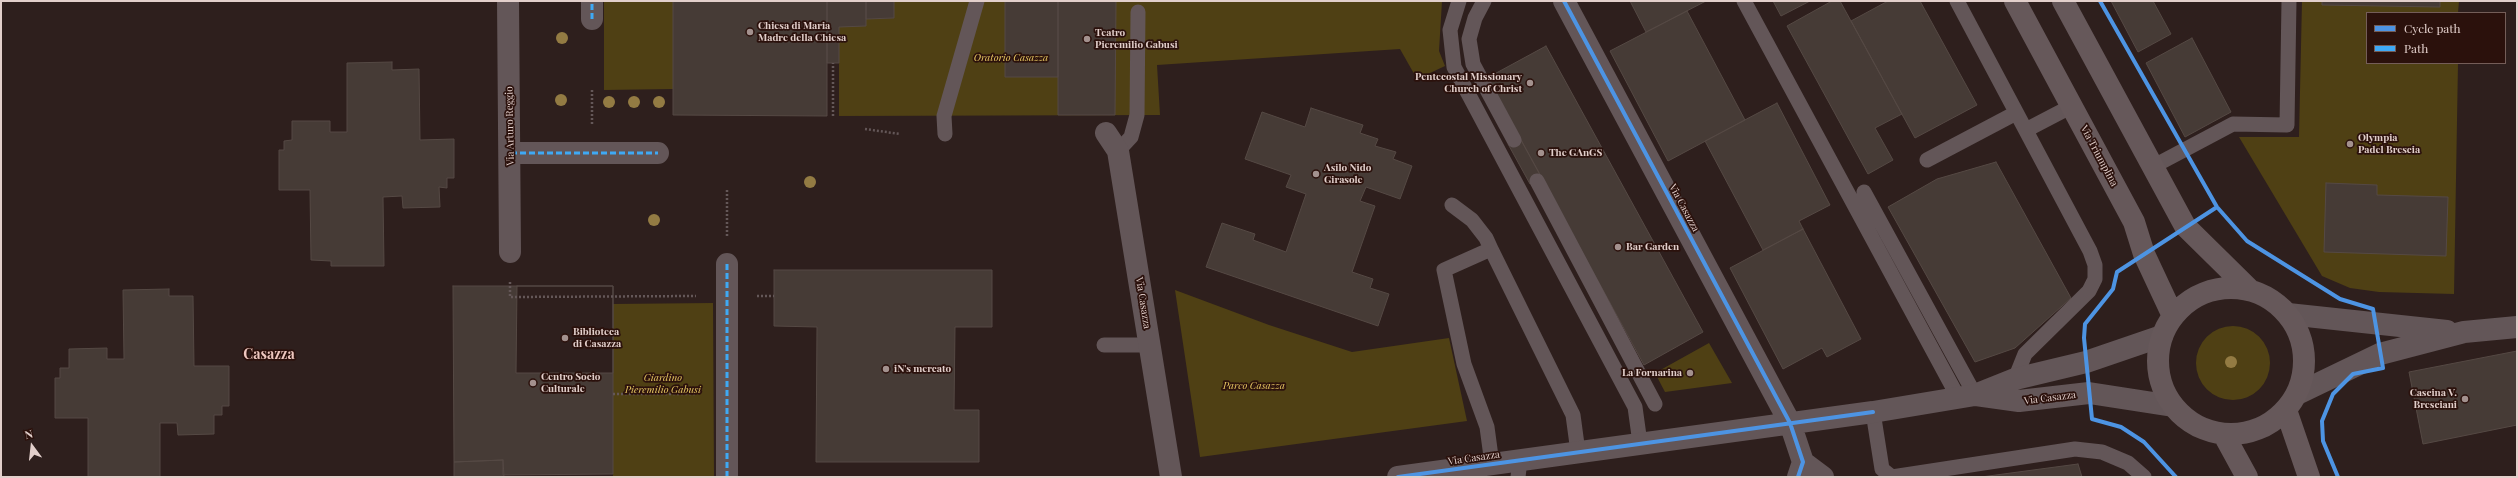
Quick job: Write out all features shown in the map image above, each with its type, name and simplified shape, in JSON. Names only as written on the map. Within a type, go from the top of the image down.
[{"type":"main road","name":"Via Triumplina","points":[[2015,1],[2134,222],[2144,254],[2173,316]]},
{"type":"main road","points":[[2063,1],[2185,226],[2250,290]]},
{"type":"main road","points":[[2222,288],[2250,290],[2271,299],[2288,314],[2299,332],[2305,352],[2304,374],[2292,402],[2273,422],[2257,430],[2241,434],[2224,435],[2195,426],[2173,406],[2164,390],[2158,372],[2158,354],[2162,336],[2173,316],[2195,297],[2208,291],[2222,288]]},
{"type":"main road","points":[[2292,402],[2309,477]]},
{"type":"main road","points":[[2224,435],[2247,477]]},
{"type":"street","name":"Via Arturo Reggio","points":[[508,1],[511,153],[510,252]]},
{"type":"street","name":"Via Casazza","points":[[1564,1],[1790,423]]},
{"type":"street","name":"Via Casazza","points":[[1106,133],[1118,151],[1171,477]]},
{"type":"street","points":[[511,153],[658,152]]},
{"type":"street","points":[[727,264],[727,477]]},
{"type":"street","points":[[2288,314],[2375,325],[2464,332]]},
{"type":"street","points":[[2292,402],[2380,354],[2464,332],[2517,327]]},
{"type":"street","name":"Via Casazza","points":[[1398,477],[1492,464],[1519,469],[1578,452],[1873,412],[1966,396],[2015,379],[2086,362],[2162,336]]},
{"type":"street","name":"Via Casazza","points":[[1966,396],[2019,401],[2089,393],[2173,406]]},
{"type":"street","points":[[1790,423],[1801,470],[1823,477]]},
{"type":"lane","points":[[945,134],[944,116],[977,1]]},
{"type":"lane","points":[[1458,1],[1450,30],[1454,66],[1635,407],[1640,443]]},
{"type":"lane","points":[[1484,1],[1475,18],[1469,39],[1473,64],[1514,140]]},
{"type":"lane","points":[[1744,1],[1966,396]]},
{"type":"lane","points":[[1957,1],[2090,251],[2095,265],[2095,279],[2089,291],[2025,354],[2015,379]]},
{"type":"lane","points":[[2152,167],[2233,124],[2287,125],[2289,1]]},
{"type":"lane","points":[[1118,151],[1131,137],[1138,115],[1138,12]]},
{"type":"lane","points":[[2026,130],[2072,106]]},
{"type":"lane","points":[[1927,160],[2016,113]]},
{"type":"lane","points":[[1536,181],[1655,404]]},
{"type":"lane","points":[[1864,192],[1966,396]]},
{"type":"lane","points":[[1452,204],[1472,220],[1486,238],[1573,415],[1578,452]]},
{"type":"lane","points":[[1491,249],[1444,270],[1464,364],[1487,427],[1492,464]]},
{"type":"lane","points":[[1104,345],[1150,345]]},
{"type":"lane","points":[[1873,412],[1882,469],[1892,476],[2075,449],[2109,455],[2128,463],[2144,477]]},
{"type":"path","points":[[833,63],[833,116]]},
{"type":"path","points":[[865,129],[900,134]]},
{"type":"path","points":[[727,190],[727,264]]},
{"type":"path","points":[[510,286],[510,297],[774,296]]},
{"type":"path","points":[[613,394],[728,394]]},
{"type":"green space","points":[[604,1],[673,1],[673,89],[604,90]]},
{"type":"green space","name":"Oratorio Casazza","points":[[894,1],[1442,1],[1439,51],[1445,66],[1417,79],[1400,49],[1157,65],[1160,115],[839,116],[839,27],[866,19],[894,18]]},
{"type":"green space","name":"Olympia Padel Brescia","points":[[2302,1],[2459,1],[2458,12],[2366,12],[2366,64],[2458,64],[2454,294],[2379,292],[2350,288],[2322,276],[2239,137],[2299,137]]},
{"type":"green space","name":"Parco Casazza","points":[[1175,290],[1269,325],[1352,352],[1449,338],[1467,421],[1200,457]]},
{"type":"green space","name":"Giardino Pieremilio Gabusi","points":[[713,303],[714,477],[613,477],[613,304]]},
{"type":"green space","points":[[2233,326],[2254,332],[2264,342],[2270,363],[2264,384],[2254,394],[2233,400],[2212,394],[2202,384],[2196,363],[2202,342],[2212,332]]},
{"type":"green space","points":[[1709,343],[1732,383],[1665,392],[1655,373]]},
{"type":"building","name":"Chiesa di Maria Madre della Chiesa","points":[[673,1],[827,1],[827,116],[673,115]]},
{"type":"building","points":[[827,1],[866,1],[866,26],[839,27],[839,63],[827,63]]},
{"type":"building","points":[[866,1],[894,1],[894,18],[866,19]]},
{"type":"building","points":[[1005,1],[1058,1],[1058,77],[1005,77]]},
{"type":"building","name":"Teatro Pieremilio Gabusi","points":[[1058,1],[1116,1],[1115,115],[1058,115]]},
{"type":"building","points":[[1630,1],[1706,1],[1646,32]]},
{"type":"building","points":[[1773,1],[1810,1],[1781,16]]},
{"type":"building","points":[[1832,1],[1840,1],[1902,114],[1875,128],[1893,160],[1868,174],[1787,26]]},
{"type":"building","points":[[1888,1],[1920,1],[1977,105],[1915,138],[1851,21]]},
{"type":"building","points":[[2111,1],[2153,1],[2171,34],[2138,52]]},
{"type":"building","points":[[2322,1],[2440,1],[2440,7],[2322,5]]},
{"type":"building","points":[[1687,11],[1745,120],[1668,161],[1610,51]]},
{"type":"building","points":[[2192,38],[2231,112],[2185,137],[2146,63]]},
{"type":"building","points":[[1546,46],[1703,332],[1644,365],[1487,78]]},
{"type":"building","points":[[392,62],[392,70],[419,69],[420,140],[454,139],[454,178],[447,178],[447,188],[439,187],[440,207],[403,208],[402,196],[383,197],[384,266],[331,266],[331,261],[311,260],[310,190],[279,190],[279,150],[284,150],[284,141],[292,140],[292,121],[330,121],[330,132],[347,132],[347,63]]},
{"type":"building","points":[[1777,103],[1830,205],[1799,221],[1803,229],[1763,250],[1705,141]]},
{"type":"building","points":[[1311,108],[1363,125],[1360,133],[1378,139],[1375,146],[1396,152],[1393,159],[1412,166],[1400,199],[1366,187],[1360,201],[1375,206],[1352,272],[1373,279],[1370,288],[1389,294],[1378,326],[1206,267],[1222,223],[1255,234],[1253,240],[1286,252],[1306,194],[1286,187],[1291,175],[1245,159],[1262,112],[1305,127]]},
{"type":"building","points":[[1520,138],[1542,178],[1530,184],[1508,144]]},
{"type":"building","points":[[1996,162],[2071,298],[2015,348],[1975,362],[1888,207],[1937,179]]},
{"type":"building","points":[[2326,183],[2377,185],[2377,195],[2448,197],[2446,256],[2324,252]]},
{"type":"building","points":[[1803,229],[1861,339],[1827,357],[1822,348],[1783,369],[1730,268]]},
{"type":"building","name":"iN's mercato","points":[[774,270],[992,270],[992,327],[955,327],[954,410],[979,410],[979,462],[816,462],[817,327],[774,326]]},
{"type":"building","name":"Centro Socio Culturale","points":[[453,286],[613,286],[613,474],[503,475],[503,460],[454,462]]},
{"type":"building","name":"Biblioteca di Casazza","points":[[517,286],[613,286],[613,373],[516,373]]},
{"type":"building","points":[[169,289],[169,296],[193,296],[194,366],[229,366],[229,406],[222,406],[222,415],[214,415],[214,434],[178,435],[177,423],[160,423],[160,477],[88,477],[88,418],[55,418],[55,378],[60,378],[60,368],[69,368],[69,349],[107,348],[107,359],[124,359],[123,290]]},
{"type":"building","name":"Cascina V. Bresciani","points":[[2517,351],[2517,425],[2423,444],[2409,372]]},
{"type":"building","points":[[503,460],[504,477],[454,477],[454,462]]},
{"type":"building","points":[[2078,464],[2082,477],[1981,477]]},
{"type":"marked path","points":[[592,1],[592,19]]},
{"type":"marked path","points":[[511,153],[658,153]]},
{"type":"marked path","points":[[727,264],[727,477]]},
{"type":"cycle path","points":[[1564,1],[1790,423],[1803,462],[1798,477]]},
{"type":"cycle path","points":[[2100,1],[2217,207],[2247,241],[2340,299],[2373,309],[2383,368],[2353,374],[2333,394],[2322,421],[2323,441],[2338,477]]},
{"type":"cycle path","points":[[2176,477],[2144,442],[2121,427],[2092,419],[2084,338],[2085,324],[2113,289],[2117,272],[2217,207]]},
{"type":"cycle path","points":[[1398,477],[1873,412]]},
{"type":"place","name":"Chiesa di Maria Madre della Chiesa","points":[[750,32]]},
{"type":"place","name":"Teatro Pieremilio Gabusi","points":[[1087,39]]},
{"type":"place","name":"Pentecostal Missionary Church of Christ","points":[[1530,83]]},
{"type":"place","name":"Olympia Padel Brescia","points":[[2350,144]]},
{"type":"place","name":"The GAnGS","points":[[1541,153]]},
{"type":"place","name":"Asilo Nido Girasole","points":[[1316,174]]},
{"type":"place","name":"Bar Garden","points":[[1618,247]]},
{"type":"place","name":"Biblioteca di Casazza","points":[[565,338]]},
{"type":"place","name":"iN's mercato","points":[[886,369]]},
{"type":"place","name":"La Fornarina","points":[[1690,373]]},
{"type":"place","name":"Centro Socio Culturale","points":[[533,383]]},
{"type":"place","name":"Cascina V. Bresciani","points":[[2465,399]]},
{"type":"district","name":"Casazza","points":[[269,355]]}]
